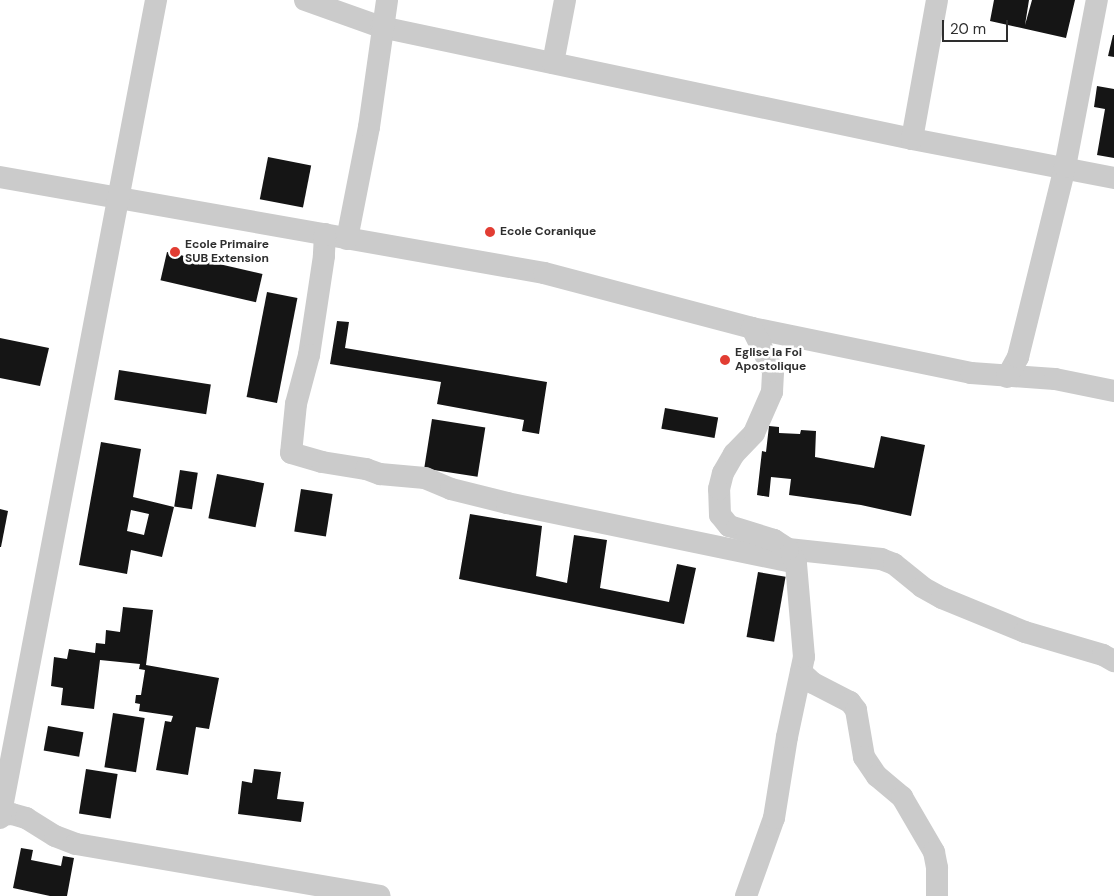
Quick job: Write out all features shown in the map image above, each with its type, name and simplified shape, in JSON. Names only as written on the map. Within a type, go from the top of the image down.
[{"type":"street","points":[[156,0],[0,816],[12,814],[26,818],[54,836],[76,844],[342,892],[380,896]]},
{"type":"street","points":[[305,0],[381,27],[912,139],[1065,167],[1114,178]]},
{"type":"street","points":[[347,239],[369,127],[381,27],[387,0]]},
{"type":"street","points":[[554,64],[565,0]]},
{"type":"street","points":[[912,139],[937,0]]},
{"type":"street","points":[[1007,377],[1018,357],[1065,167],[1097,0]]},
{"type":"street","points":[[0,177],[544,273],[752,328],[971,373],[1054,380],[1114,391]]},
{"type":"street","points":[[325,234],[324,256],[309,355],[296,404],[291,453],[322,462],[366,469],[380,474],[425,478],[451,489],[507,503],[792,556],[888,561],[922,587],[942,598],[1025,632],[1103,655],[1114,661]]},
{"type":"street","points":[[746,896],[774,818],[786,737],[804,657],[792,556],[774,540],[729,526],[720,515],[719,489],[724,473],[734,454],[754,433],[772,392],[773,371],[752,328]]},
{"type":"street","points":[[801,672],[813,683],[850,702],[856,710],[864,757],[877,776],[902,798],[934,852],[937,868],[936,896]]},
{"type":"building","points":[[994,0],[1029,0],[1025,25],[1032,0],[1075,0],[1066,38],[990,21]]},
{"type":"building","points":[[1114,35],[1114,57],[1108,56]]},
{"type":"building","points":[[1097,86],[1114,89],[1114,158],[1097,155],[1105,109],[1094,107]]},
{"type":"building","points":[[268,157],[311,165],[303,208],[260,199]]},
{"type":"building","points":[[167,252],[262,274],[256,302],[160,280]]},
{"type":"building","points":[[267,292],[297,298],[277,403],[247,397]]},
{"type":"building","points":[[337,321],[349,322],[345,348],[547,382],[539,434],[522,431],[524,420],[437,404],[441,382],[330,364]]},
{"type":"building","points":[[0,338],[49,348],[40,386],[0,378]]},
{"type":"building","points":[[119,370],[211,385],[206,414],[114,400]]},
{"type":"building","points":[[665,408],[718,417],[715,438],[661,429]]},
{"type":"building","points":[[432,419],[485,427],[478,477],[424,468]]},
{"type":"building","points":[[769,426],[779,427],[779,433],[800,434],[801,430],[816,431],[815,457],[874,468],[881,436],[925,445],[911,516],[861,505],[789,495],[791,479],[771,477],[769,497],[757,495],[762,451],[766,452]]},
{"type":"building","points":[[101,442],[141,449],[133,497],[174,507],[162,557],[131,550],[127,574],[79,565]],"holes":[[[131,510],[149,514],[144,535],[127,531]]]},
{"type":"building","points":[[180,470],[198,473],[192,509],[174,507]]},
{"type":"building","points":[[217,474],[264,483],[256,527],[208,518]]},
{"type":"building","points":[[301,489],[333,494],[326,536],[294,531]]},
{"type":"building","points":[[0,509],[8,511],[1,547],[0,547]]},
{"type":"building","points":[[470,514],[542,526],[536,576],[567,583],[574,535],[607,540],[600,588],[669,602],[677,564],[696,568],[684,624],[459,579]]},
{"type":"building","points":[[758,572],[786,577],[774,642],[747,637]]},
{"type":"building","points":[[123,607],[153,610],[146,665],[219,678],[209,729],[196,727],[188,775],[156,770],[165,721],[171,722],[173,716],[139,711],[140,704],[135,703],[136,695],[141,695],[145,670],[139,669],[140,664],[100,660],[94,709],[61,705],[63,688],[51,686],[54,657],[67,659],[69,649],[95,653],[96,643],[105,644],[106,630],[120,632]]},
{"type":"building","points":[[113,713],[145,718],[136,772],[104,767]]},
{"type":"building","points":[[48,726],[83,732],[79,757],[44,751]]},
{"type":"building","points":[[86,769],[118,774],[111,818],[79,813]]},
{"type":"building","points":[[254,769],[281,772],[277,799],[304,802],[301,822],[238,814],[242,781],[252,783]]},
{"type":"building","points":[[21,848],[33,850],[31,860],[61,866],[63,856],[74,858],[67,896],[50,896],[13,888]]},
{"type":"place","name":"Ecole Coranique","points":[[490,232]]},
{"type":"place","name":"Ecole Primaire SUB Extension","points":[[175,252]]},
{"type":"place","name":"Eglise la Foi Apostolique","points":[[725,360]]}]
